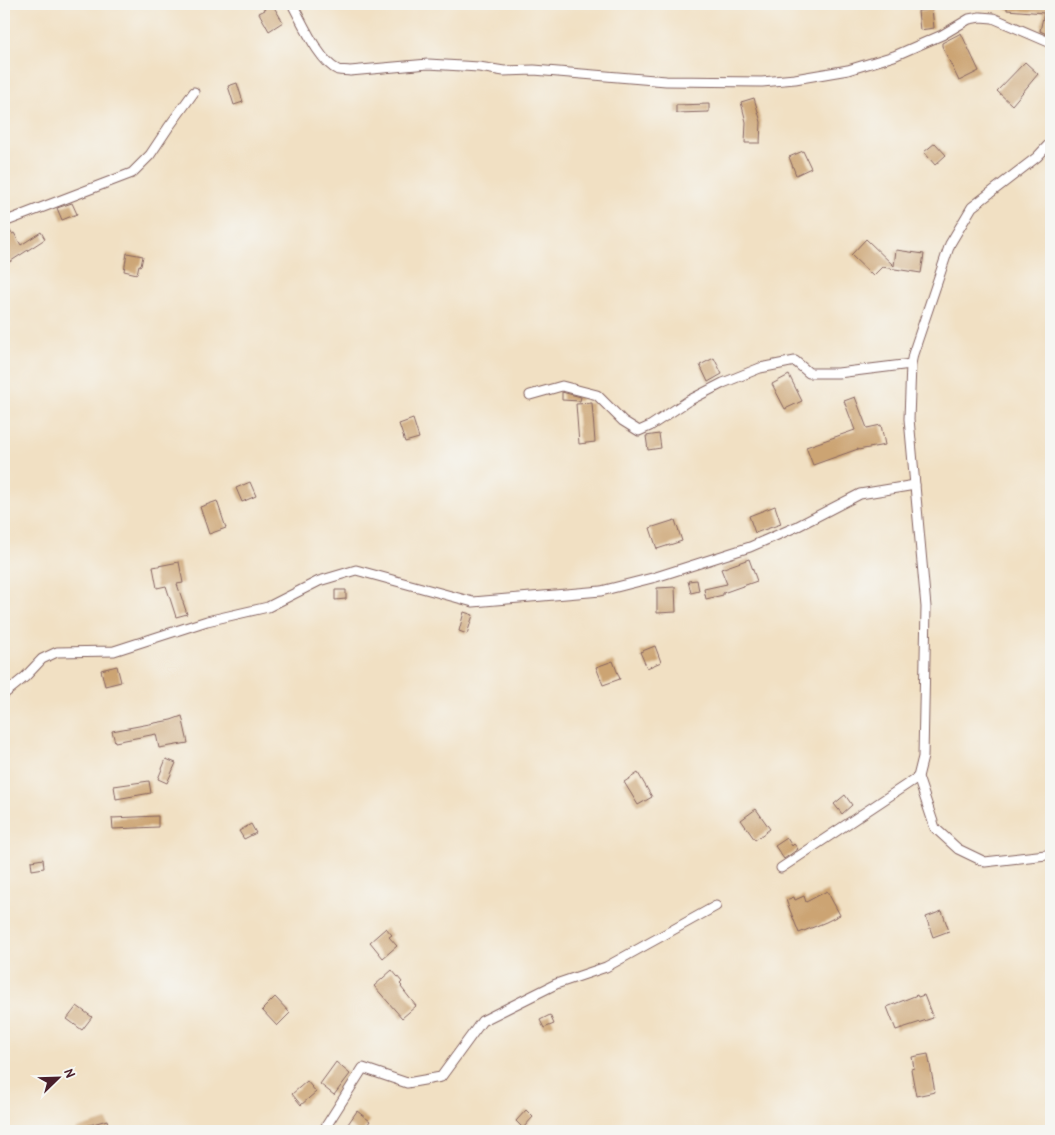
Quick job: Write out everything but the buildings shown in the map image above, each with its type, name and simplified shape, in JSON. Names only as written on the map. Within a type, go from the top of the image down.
[{"type":"street","points":[[292,4],[319,52],[330,64],[339,70],[350,71],[428,64],[479,67],[504,71],[534,70],[666,81],[762,82],[848,70],[885,59],[917,47],[969,19],[980,17],[993,18],[1051,43]]},
{"type":"street","points":[[4,222],[132,173],[150,155],[194,92]]},
{"type":"street","points":[[1051,142],[1038,157],[972,207],[950,244],[911,364],[909,419],[926,607],[923,757],[918,777],[935,828],[958,849],[985,862],[1051,853]]},
{"type":"street","points":[[530,395],[562,386],[597,395],[623,421],[639,431],[688,401],[723,383],[760,368],[795,361],[809,374],[838,373],[911,364]]},
{"type":"street","points":[[4,694],[25,677],[42,659],[57,652],[114,651],[207,621],[268,607],[319,581],[356,570],[473,602],[601,591],[656,577],[750,547],[798,526],[860,494],[915,485]]},
{"type":"street","points":[[781,868],[918,777]]},
{"type":"street","points":[[323,1131],[363,1068],[407,1083],[441,1077],[482,1021],[556,984],[606,967],[716,906]]}]
